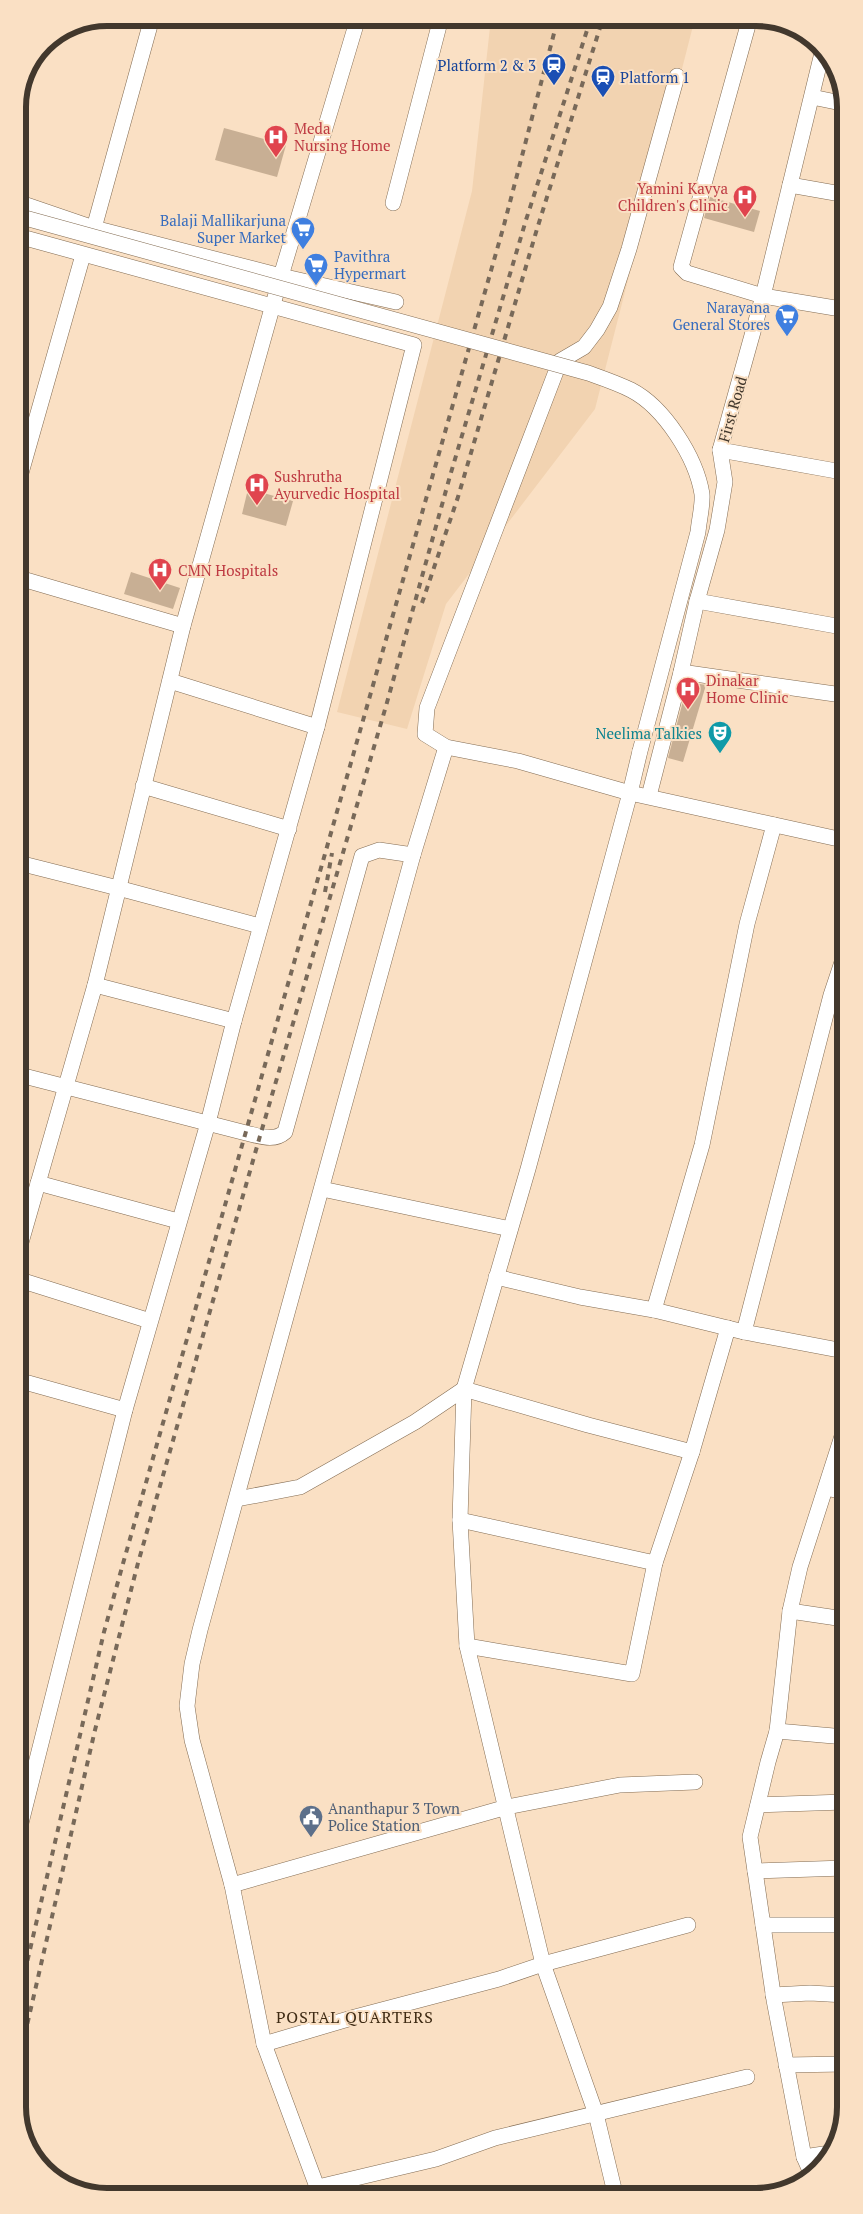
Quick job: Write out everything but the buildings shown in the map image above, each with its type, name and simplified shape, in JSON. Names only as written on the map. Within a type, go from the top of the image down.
[{"type":"street","points":[[94,228],[150,26]]},
{"type":"street","points":[[26,1225],[96,985],[183,626],[281,276],[356,26]]},
{"type":"street","points":[[393,203],[439,26]]},
{"type":"street","points":[[748,26],[681,267],[687,273],[764,296],[837,308]]},
{"type":"street","name":"First Road","points":[[649,796],[697,601],[717,530],[725,482],[720,450],[764,296],[821,59]]},
{"type":"street","points":[[677,76],[629,249],[610,307],[598,330],[584,346],[560,361],[427,708],[424,734],[446,747],[518,761],[630,793],[837,839]]},
{"type":"street","points":[[812,98],[836,102]]},
{"type":"street","points":[[790,185],[837,193]]},
{"type":"street","points":[[26,205],[94,228],[281,276],[396,302]]},
{"type":"street","points":[[26,218],[588,373],[632,390],[654,408],[682,440],[696,470],[702,495],[694,550],[630,793],[464,1389],[460,1520],[467,1646],[507,1806],[543,1964],[596,2114],[614,2188]]},
{"type":"street","points":[[26,238],[414,344],[317,727],[260,926],[208,1123],[178,1221],[125,1410],[26,1807]]},
{"type":"street","points":[[26,452],[83,255]]},
{"type":"street","points":[[720,450],[837,471]]},
{"type":"street","points":[[26,580],[183,626]]},
{"type":"street","points":[[697,601],[837,626]]},
{"type":"street","points":[[681,672],[837,694]]},
{"type":"street","points":[[170,681],[317,727]]},
{"type":"street","points":[[318,2188],[264,2044],[232,1885],[192,1740],[187,1706],[192,1664],[413,855],[446,747]]},
{"type":"street","points":[[143,786],[289,829]]},
{"type":"street","points":[[654,1310],[702,1145],[747,924],[774,825]]},
{"type":"street","points":[[26,1077],[271,1138],[280,1137],[285,1132],[362,856],[379,850],[413,855]]},
{"type":"street","points":[[26,865],[260,926]]},
{"type":"street","points":[[744,1332],[837,977]]},
{"type":"street","points":[[96,985],[234,1021]]},
{"type":"street","points":[[38,1183],[178,1221]]},
{"type":"street","points":[[322,1189],[510,1229]]},
{"type":"street","points":[[496,1278],[654,1310],[744,1332],[837,1350]]},
{"type":"street","points":[[26,1282],[150,1321]]},
{"type":"street","points":[[467,1646],[632,1674],[655,1563],[692,1452],[728,1328]]},
{"type":"street","points":[[26,1383],[125,1410]]},
{"type":"street","points":[[237,1499],[300,1487],[415,1422],[464,1389]]},
{"type":"street","points":[[464,1389],[588,1425],[692,1452]]},
{"type":"street","points":[[809,2168],[804,2157],[773,1994],[750,1837],[777,1731],[790,1612],[800,1567],[837,1453]]},
{"type":"street","points":[[826,1488],[837,1490]]},
{"type":"street","points":[[460,1520],[655,1563]]},
{"type":"street","points":[[790,1612],[837,1618]]},
{"type":"street","points":[[777,1731],[837,1736]]},
{"type":"street","points":[[232,1885],[507,1806],[620,1785],[695,1782]]},
{"type":"street","points":[[758,1805],[837,1802]]},
{"type":"street","points":[[755,1871],[837,1868]]},
{"type":"street","points":[[264,2044],[499,1979],[543,1964],[688,1925]]},
{"type":"street","points":[[763,1925],[837,1925]]},
{"type":"street","points":[[773,1994],[837,1995]]},
{"type":"street","points":[[786,2065],[837,2064]]},
{"type":"street","points":[[330,2188],[436,2159],[495,2138],[747,2077]]},
{"type":"street","points":[[804,2157],[821,2154]]},
{"type":"shaded area","points":[[490,26],[693,26],[595,409],[446,604],[407,729],[337,712],[472,191]]},
{"type":"railway","points":[[26,1967],[104,1632],[504,225],[556,26]]},
{"type":"railway","points":[[26,2030],[95,1730],[138,1563],[260,1136],[386,706],[450,476],[526,220],[588,26]]},
{"type":"railway","points":[[422,603],[458,497],[537,229],[600,26]]},
{"type":"railway","points":[[325,892],[332,853]]},
{"type":"place","name":"Platform 2 & 3","points":[[554,86]]},
{"type":"place","name":"Platform 1","points":[[603,98]]},
{"type":"place","name":"Meda Nursing Home","points":[[276,158]]},
{"type":"place","name":"Yamini Kavya Children's Clinic","points":[[745,218]]},
{"type":"place","name":"Balaji Mallikarjuna Super Market","points":[[303,250]]},
{"type":"place","name":"Pavithra Hypermart","points":[[316,286]]},
{"type":"place","name":"Narayana General Stores","points":[[787,337]]},
{"type":"place","name":"Sushrutha Ayurvedic Hospital","points":[[257,506]]},
{"type":"place","name":"CMN Hospitals","points":[[160,591]]},
{"type":"place","name":"Dinakar Home Clinic","points":[[688,710]]},
{"type":"place","name":"Neelima Talkies","points":[[720,754]]},
{"type":"place","name":"Ananthapur 3 Town Police Station","points":[[311,1838]]},
{"type":"district","name":"POSTAL QUARTERS","points":[[355,2017]]}]
